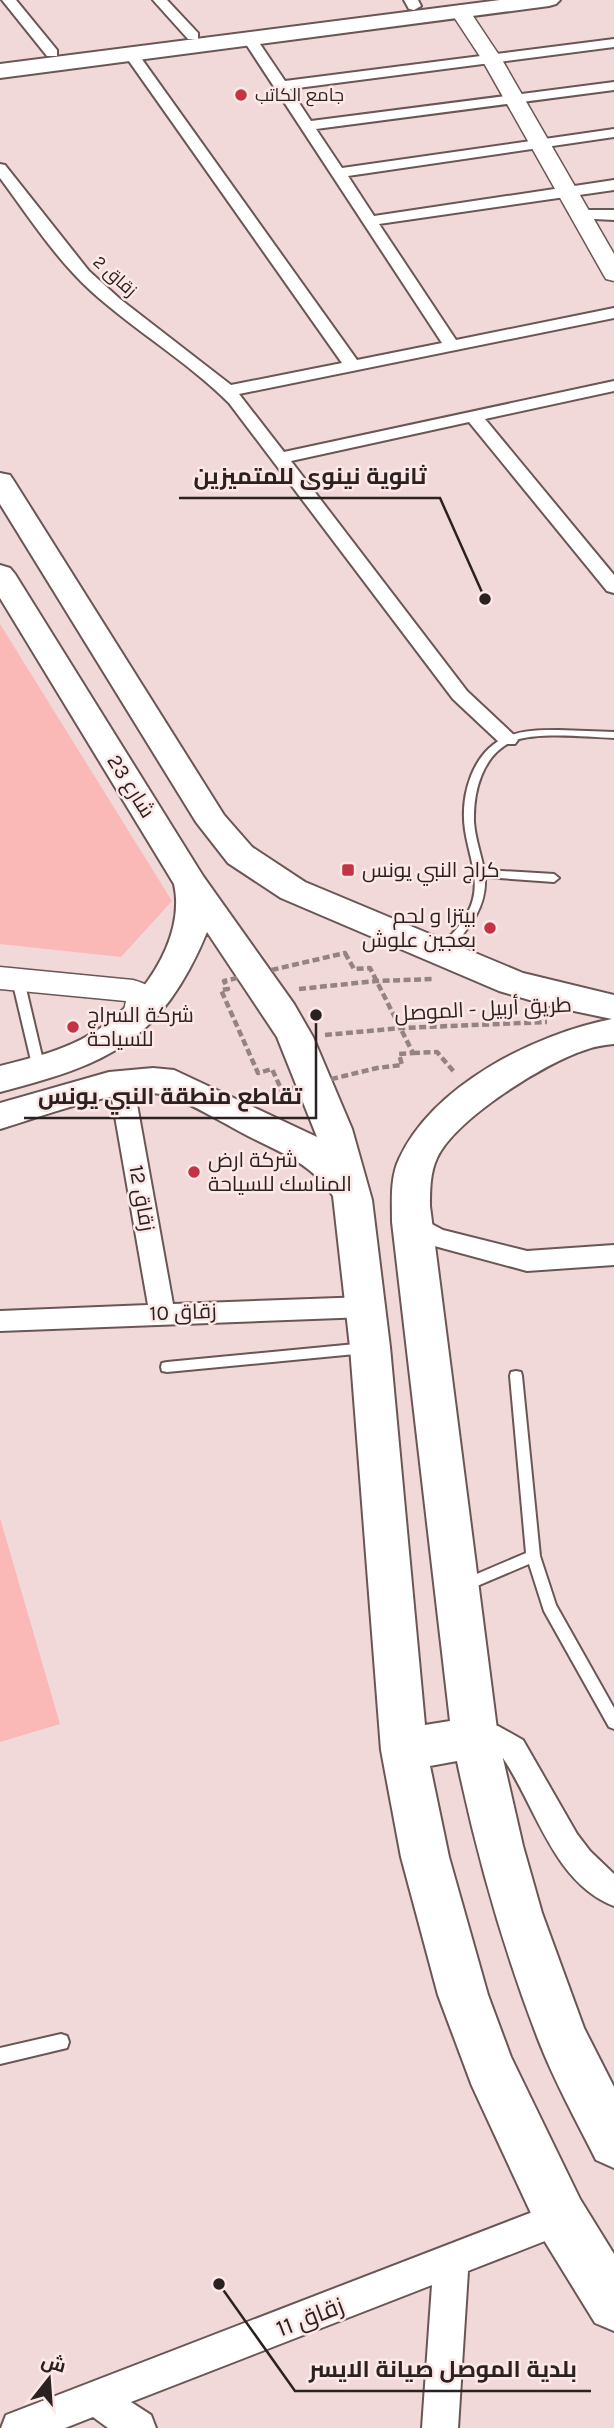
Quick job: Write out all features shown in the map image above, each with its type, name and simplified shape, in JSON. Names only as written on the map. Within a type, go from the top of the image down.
[{"type":"main road","points":[[0,71],[249,38],[460,6],[549,0]]},
{"type":"main road","points":[[0,60],[193,36],[413,3],[460,6]]},
{"type":"main road","points":[[0,481],[212,821],[240,855],[264,873],[443,966],[550,994],[614,1007]]},
{"type":"main road","name":"شارع 23","points":[[0,574],[191,884],[295,1037],[333,1129],[353,1200]]},
{"type":"main road","points":[[0,1079],[74,1058],[127,1029],[171,970],[193,928],[196,912],[191,884]]},
{"type":"main road","points":[[614,1031],[576,1039],[552,1049],[474,1097],[446,1120],[424,1146],[412,1180],[411,1223],[475,1737],[499,1846],[539,1977],[563,2039],[614,2142]]},
{"type":"main road","points":[[0,1116],[121,1082],[149,1080],[174,1083],[295,1142],[326,1161],[337,1171],[353,1200],[368,1327],[404,1750],[425,1857],[463,1995],[490,2068],[561,2218],[614,2304]]},
{"type":"main road","points":[[404,1750],[475,1737]]},
{"type":"street","points":[[9,0],[52,53]]},
{"type":"street","points":[[160,0],[193,36]]},
{"type":"street","points":[[460,6],[614,274]]},
{"type":"street","points":[[249,38],[452,345]]},
{"type":"street","points":[[280,86],[614,43]]},
{"type":"street","points":[[131,54],[352,365]]},
{"type":"street","points":[[307,126],[614,86]]},
{"type":"street","points":[[338,173],[614,133]]},
{"type":"street","name":"زقاق 2","points":[[0,168],[83,274],[114,303],[227,391],[460,695],[508,740]]},
{"type":"street","points":[[370,221],[614,185]]},
{"type":"street","points":[[580,215],[614,215]]},
{"type":"street","points":[[227,391],[614,313]]},
{"type":"street","points":[[280,458],[614,386]]},
{"type":"street","points":[[473,416],[614,587]]},
{"type":"street","points":[[9,979],[133,991],[144,1001],[139,1015]]},
{"type":"street","name":"زقاق 12","points":[[121,1082],[162,1313]]},
{"type":"street","points":[[411,1223],[436,1237],[527,1261],[614,1255]]},
{"type":"street","name":"زقاق 10","points":[[0,1321],[162,1313],[368,1327]]},
{"type":"street","points":[[475,1737],[498,1739],[513,1749],[568,1850],[584,1869],[614,1892]]},
{"type":"street","name":"زقاق 11","points":[[19,2428],[451,2263],[561,2218]]},
{"type":"street","points":[[440,2428],[451,2263]]},
{"type":"street","points":[[97,2399],[138,2428]]},
{"type":"lane","points":[[443,966],[479,897],[480,873],[469,823],[471,782],[485,760],[508,740],[536,735],[614,735]]},
{"type":"lane","points":[[480,873],[554,878]]},
{"type":"lane","points":[[9,979],[40,1069]]},
{"type":"lane","points":[[167,1367],[368,1327]]},
{"type":"lane","points":[[516,1376],[533,1556],[549,1607],[614,1722]]},
{"type":"lane","points":[[456,1589],[533,1556]]},
{"type":"lane","points":[[0,2056],[61,2042]]},
{"type":"path","points":[[236,1026],[221,990],[228,989],[224,981],[261,984],[308,959],[345,953],[354,969],[370,968],[388,1002]]},
{"type":"path","name":"طريق أربيل - الموصل","points":[[324,986],[376,981],[443,966]]},
{"type":"path","name":"طريق أربيل - الموصل","points":[[355,1033],[548,1022]]},
{"type":"path","points":[[414,1053],[437,1052],[474,1097]]},
{"type":"shaded area","points":[[0,624],[172,901],[121,957],[0,944]]},
{"type":"shaded area","points":[[0,1518],[60,1724],[0,1742]]},
{"type":"place","name":"جامع الكاتب","points":[[241,95]]},
{"type":"place","name":"ثانوية نينوى للمتميزين","points":[[485,599]]},
{"type":"place","name":"كراج النبي يونس","points":[[348,870]]},
{"type":"place","name":"بيتزا و لحم بعجين علوش","points":[[490,928]]},
{"type":"place","name":"تقاطع منطقة النبي يونس","points":[[316,1015]]},
{"type":"place","name":"شركة السراج للسياحة","points":[[73,1027]]},
{"type":"place","name":"شركة ارض المناسك للسياحة","points":[[194,1172]]},
{"type":"place","name":"بلدية الموصل صيانة الايسر","points":[[219,2284]]}]
